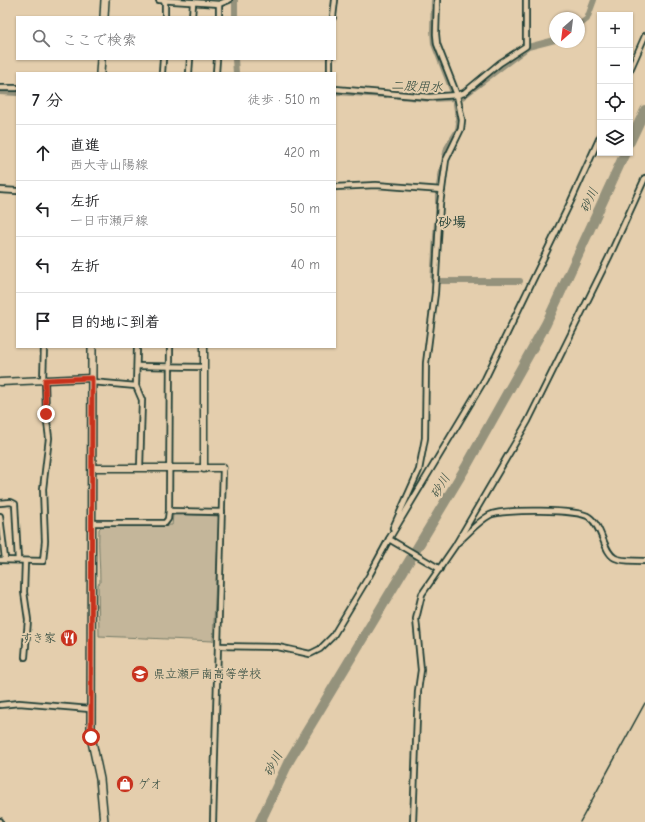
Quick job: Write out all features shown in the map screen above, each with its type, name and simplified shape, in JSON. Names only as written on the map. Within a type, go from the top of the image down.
[{"type":"main road","points":[[104,16],[105,0]]},
{"type":"main road","points":[[100,72],[101,60]]},
{"type":"main road","points":[[92,348],[90,709],[91,737],[100,778],[104,822]]},
{"type":"street","points":[[159,0],[219,4],[229,0]]},
{"type":"street","points":[[165,0],[165,16]]},
{"type":"street","points":[[333,16],[335,0]]},
{"type":"street","points":[[389,539],[396,518],[419,470],[425,438],[426,363],[435,293],[442,190],[446,160],[461,129],[462,120],[457,95],[437,44],[437,0]]},
{"type":"street","points":[[336,89],[429,96],[464,94],[500,63],[526,46],[526,0]]},
{"type":"street","points":[[192,16],[193,3]]},
{"type":"street","points":[[219,4],[219,16]]},
{"type":"street","points":[[633,63],[645,36]]},
{"type":"street","points":[[162,72],[163,60]]},
{"type":"street","points":[[189,72],[190,60]]},
{"type":"street","points":[[216,72],[217,60]]},
{"type":"street","points":[[330,60],[330,72]]},
{"type":"street","points":[[0,88],[16,88]]},
{"type":"street","points":[[218,646],[278,647],[310,654],[314,653],[333,636],[485,379],[572,201],[597,144]]},
{"type":"street","points":[[413,822],[418,691],[421,670],[416,619],[422,594],[455,546],[528,421],[609,257],[645,178]]},
{"type":"street","points":[[336,187],[376,185],[442,190]]},
{"type":"street","points":[[0,190],[16,191]]},
{"type":"street","points":[[0,516],[3,559],[25,562],[43,561],[44,541],[42,489],[49,438],[44,380],[44,348]]},
{"type":"street","points":[[137,348],[136,386],[142,400],[140,468]]},
{"type":"street","points":[[92,523],[165,523],[168,519],[170,468],[170,348]]},
{"type":"street","points":[[204,348],[204,469]]},
{"type":"street","points":[[137,366],[203,367]]},
{"type":"street","points":[[0,382],[92,380],[136,386]]},
{"type":"street","points":[[92,468],[222,468],[213,822]]},
{"type":"street","points":[[0,503],[11,502],[15,504],[18,560]]},
{"type":"street","points":[[169,511],[222,512]]},
{"type":"street","points":[[455,546],[481,521],[491,515],[539,511],[579,513],[589,516],[597,525],[609,552],[614,557],[621,560],[645,561]]},
{"type":"street","points":[[389,539],[440,569]]},
{"type":"street","points":[[25,562],[24,592],[28,620],[25,657]]},
{"type":"street","points":[[0,705],[19,703],[90,709]]},
{"type":"shaded area","points":[[173,515],[218,516],[219,518],[213,641],[99,636],[99,529],[102,526],[172,525]]},
{"type":"waterway","points":[[235,0],[235,16]]},
{"type":"waterway","points":[[434,0],[434,44],[452,90]]},
{"type":"waterway","points":[[585,20],[587,19],[594,0]]},
{"type":"waterway","points":[[462,97],[528,47],[549,42]]},
{"type":"waterway","points":[[235,60],[236,72]]},
{"type":"waterway","name":"二股用水","points":[[0,92],[16,93]]},
{"type":"waterway","name":"二股用水","points":[[336,92],[385,95]]},
{"type":"waterway","name":"二股用水","points":[[398,96],[430,99],[455,98],[459,123],[458,130],[447,148],[439,185]]},
{"type":"waterway","name":"砂川","points":[[633,136],[645,110]]},
{"type":"waterway","name":"砂川","points":[[260,822],[289,761],[467,465],[546,324],[624,156]]},
{"type":"waterway","name":"二股用水","points":[[438,194],[438,207]]},
{"type":"waterway","name":"二股用水","points":[[433,281],[437,222]]},
{"type":"waterway","name":"二股用水","points":[[440,281],[520,281]]},
{"type":"railway","points":[[580,822],[645,703]]},
{"type":"place","name":"すき家","points":[[69,638]]},
{"type":"place","name":"県立瀬戸南高等学校","points":[[140,674]]},
{"type":"place","name":"ゲオ","points":[[125,784]]},
{"type":"district","name":"砂場","points":[[452,222]]},
{"type":"route","points":[[46,414],[45,380],[92,378],[91,737]]}]
